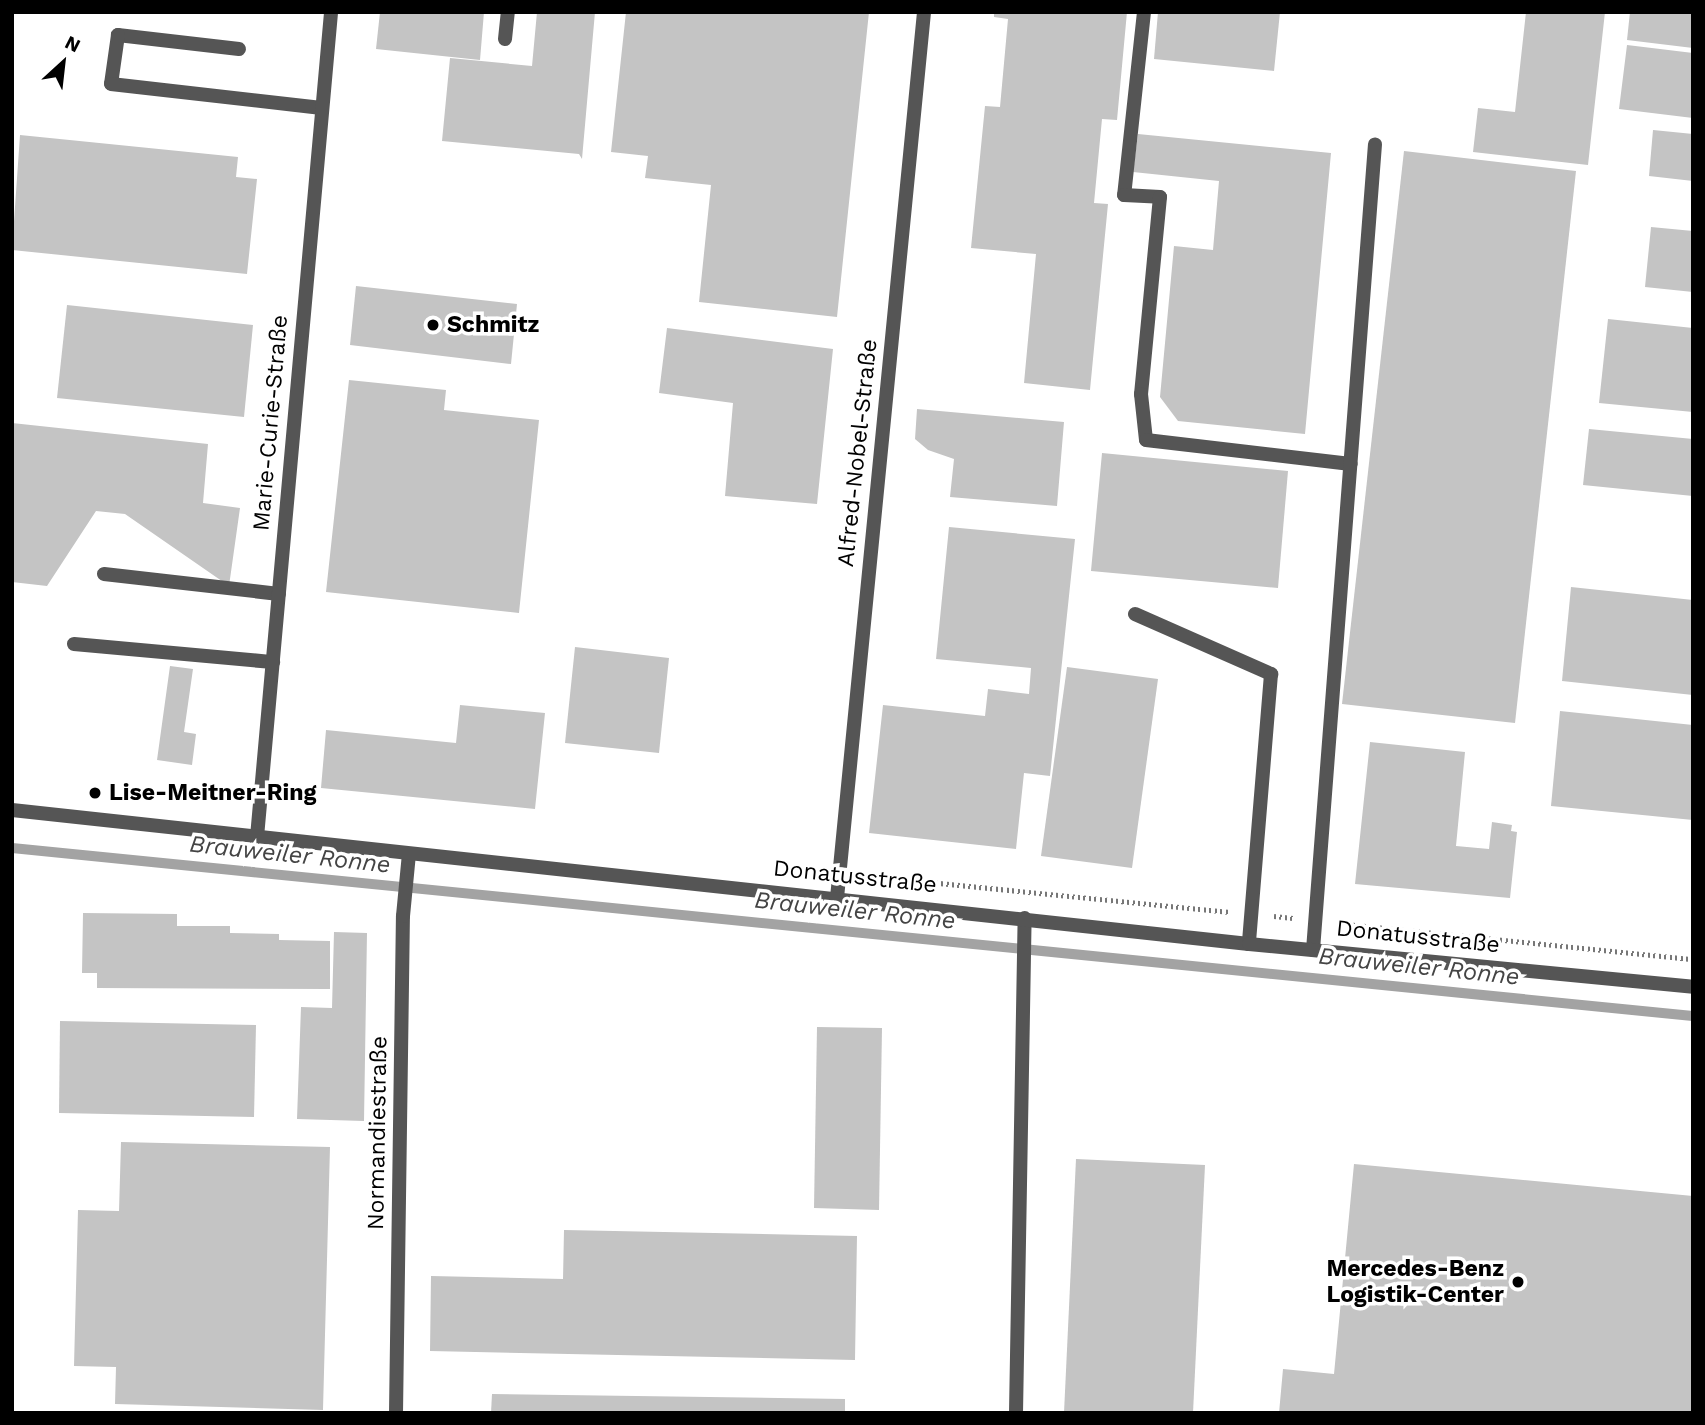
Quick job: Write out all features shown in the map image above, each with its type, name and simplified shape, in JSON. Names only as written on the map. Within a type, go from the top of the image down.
[{"type":"street","name":"Marie-Curie-Straße","points":[[257,837],[331,12]]},
{"type":"street","points":[[505,40],[508,12]]},
{"type":"street","name":"Alfred-Nobel-Straße","points":[[837,898],[924,12]]},
{"type":"street","points":[[1144,12],[1124,195],[1160,197],[1141,394],[1146,440],[1351,464]]},
{"type":"street","points":[[239,49],[118,35],[111,84],[322,108]]},
{"type":"street","points":[[1313,950],[1375,144]]},
{"type":"street","points":[[104,574],[279,594]]},
{"type":"street","points":[[1135,614],[1272,674],[1249,944]]},
{"type":"street","points":[[74,644],[272,663]]},
{"type":"street","name":"Donatusstraße","points":[[12,810],[257,837],[408,861],[837,898],[1025,925],[1693,986]]},
{"type":"street","name":"Normandiestraße","points":[[396,1413],[404,916],[408,861]]},
{"type":"street","points":[[1016,1413],[1025,925]]},
{"type":"building","points":[[380,12],[484,12],[480,60],[376,49]]},
{"type":"building","points":[[537,12],[595,12],[582,159],[579,154],[442,141],[450,58],[532,66]]},
{"type":"building","points":[[626,12],[869,12],[837,317],[699,302],[711,185],[645,178],[648,156],[611,152]]},
{"type":"building","points":[[994,12],[1127,12],[1117,120],[1102,119],[1094,203],[1108,204],[1090,390],[1024,383],[1036,254],[971,248],[985,106],[1000,107],[1008,19],[994,17]]},
{"type":"building","points":[[1158,12],[1280,12],[1274,71],[1154,59]]},
{"type":"building","points":[[1526,12],[1605,12],[1588,165],[1473,152],[1478,108],[1515,112]]},
{"type":"building","points":[[1630,12],[1693,12],[1693,48],[1627,40]]},
{"type":"building","points":[[1627,45],[1693,53],[1693,118],[1619,109]]},
{"type":"building","points":[[1653,130],[1693,134],[1693,181],[1649,176]]},
{"type":"building","points":[[1138,134],[1331,153],[1305,434],[1178,421],[1160,397],[1174,246],[1213,250],[1219,181],[1133,172]]},
{"type":"building","points":[[20,135],[238,157],[236,177],[257,179],[247,274],[12,250]]},
{"type":"building","points":[[1404,151],[1576,171],[1515,723],[1342,704]]},
{"type":"building","points":[[1651,227],[1693,231],[1693,292],[1645,287]]},
{"type":"building","name":"Schmitz","points":[[356,286],[517,304],[511,364],[350,345]]},
{"type":"building","points":[[67,305],[253,325],[244,417],[57,398]]},
{"type":"building","points":[[1608,319],[1693,328],[1693,412],[1599,403]]},
{"type":"building","points":[[667,328],[833,349],[817,504],[725,496],[733,403],[659,393]]},
{"type":"building","points":[[349,380],[446,390],[444,410],[539,420],[519,613],[326,592]]},
{"type":"building","points":[[917,409],[1064,422],[1057,506],[950,497],[954,459],[928,450],[915,439]]},
{"type":"building","points":[[12,423],[208,444],[203,503],[240,508],[229,586],[125,514],[96,511],[47,586],[12,582]]},
{"type":"building","points":[[1589,429],[1693,439],[1693,496],[1583,485]]},
{"type":"building","points":[[1102,453],[1288,471],[1278,588],[1091,571]]},
{"type":"building","points":[[949,527],[1075,539],[1050,776],[1024,773],[1016,849],[869,833],[883,705],[985,716],[988,689],[1029,694],[1031,668],[936,659]]},
{"type":"building","points":[[1571,587],[1693,600],[1693,695],[1562,681]]},
{"type":"building","points":[[575,647],[669,658],[659,753],[565,743]]},
{"type":"building","points":[[170,666],[193,669],[184,732],[196,734],[192,765],[157,760]]},
{"type":"building","points":[[1067,667],[1158,679],[1132,868],[1041,856]]},
{"type":"building","points":[[460,705],[545,713],[535,809],[321,788],[326,730],[456,743]]},
{"type":"building","points":[[1560,711],[1693,725],[1693,820],[1551,806]]},
{"type":"building","points":[[1370,742],[1465,752],[1456,846],[1489,849],[1492,822],[1512,825],[1511,831],[1517,832],[1510,898],[1355,884]]},
{"type":"building","points":[[83,913],[177,914],[177,926],[230,926],[230,933],[279,934],[279,940],[330,941],[330,989],[97,988],[97,973],[82,973]]},
{"type":"building","points":[[334,932],[367,933],[364,1121],[297,1119],[301,1007],[332,1008]]},
{"type":"building","points":[[60,1021],[256,1025],[254,1117],[59,1113]]},
{"type":"building","points":[[817,1027],[882,1028],[879,1210],[814,1208]]},
{"type":"building","points":[[121,1142],[330,1147],[323,1410],[115,1404],[116,1367],[74,1366],[78,1210],[119,1211]]},
{"type":"building","points":[[1076,1159],[1205,1165],[1193,1413],[1064,1413]]},
{"type":"building","name":"Mercedes-Benz Logistik-Center","points":[[1354,1164],[1693,1196],[1693,1413],[1279,1413],[1283,1369],[1334,1374]]},
{"type":"building","points":[[564,1230],[857,1236],[855,1360],[430,1351],[431,1276],[563,1279]]},
{"type":"building","points":[[492,1394],[845,1399],[845,1413],[491,1413]]},
{"type":"waterway","name":"Brauweiler Ronne","points":[[12,848],[1693,1016]]},
{"type":"place","name":"Schmitz","points":[[433,325]]},
{"type":"place","name":"Lise-Meitner-Ring","points":[[95,793]]},
{"type":"place","name":"Mercedes-Benz Logistik-Center","points":[[1518,1282]]}]
